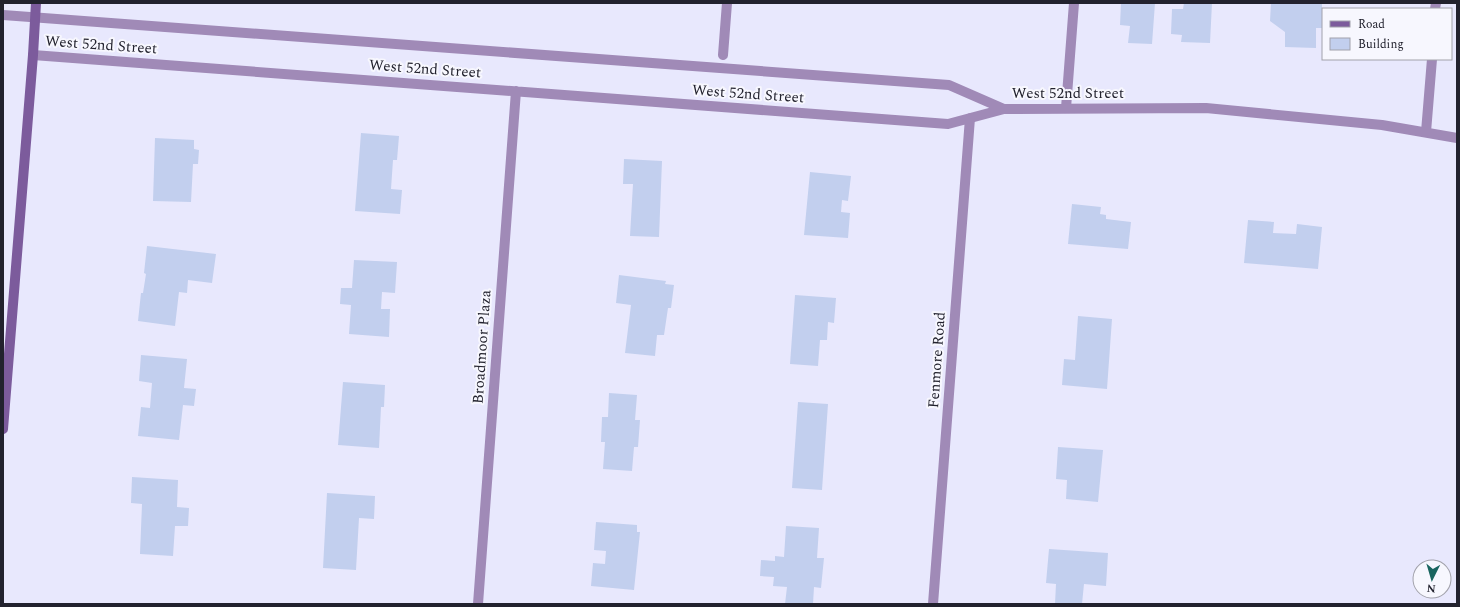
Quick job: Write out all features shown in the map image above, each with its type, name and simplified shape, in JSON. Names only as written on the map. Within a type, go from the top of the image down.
[{"type":"main road","points":[[3,429],[36,3]]},
{"type":"street","points":[[724,56],[728,3]]},
{"type":"street","points":[[1066,108],[1074,3]]},
{"type":"street","name":"West 52nd Street","points":[[3,15],[949,85],[1004,109]]},
{"type":"street","name":"West 52nd Street","points":[[33,55],[948,124],[1004,109],[1206,108],[1382,125],[1457,138]]},
{"type":"street","points":[[1426,132],[1432,60]]},
{"type":"street","name":"Broadmoor Plaza","points":[[478,604],[516,91]]},
{"type":"street","name":"Fenmore Road","points":[[933,604],[970,118]]},
{"type":"building","points":[[1121,3],[1155,3],[1152,44],[1128,43],[1130,26],[1120,25]]},
{"type":"building","points":[[1184,3],[1212,3],[1210,43],[1181,42],[1182,35],[1171,34],[1172,9],[1183,9]]},
{"type":"building","points":[[1271,3],[1322,3],[1322,28],[1316,28],[1316,48],[1285,47],[1285,32],[1270,21]]},
{"type":"building","points":[[361,133],[399,136],[397,160],[393,160],[391,189],[402,190],[400,214],[355,211]]},
{"type":"building","points":[[155,138],[194,140],[194,149],[199,150],[198,164],[193,164],[191,202],[153,201]]},
{"type":"building","points":[[624,159],[662,161],[659,237],[630,236],[633,184],[623,184]]},
{"type":"building","points":[[810,172],[851,176],[848,201],[842,200],[841,212],[850,213],[848,238],[804,235]]},
{"type":"building","points":[[1072,204],[1101,207],[1100,214],[1106,215],[1106,219],[1131,222],[1128,249],[1068,244]]},
{"type":"building","points":[[1248,220],[1274,222],[1273,233],[1296,234],[1297,224],[1322,227],[1318,269],[1244,263]]},
{"type":"building","points":[[147,246],[216,254],[212,283],[188,280],[187,293],[179,292],[175,326],[138,321],[141,293],[143,293],[146,274],[144,273]]},
{"type":"building","points":[[354,260],[397,262],[395,293],[382,292],[381,309],[390,309],[389,337],[349,334],[351,305],[340,304],[341,288],[352,288]]},
{"type":"building","points":[[619,275],[666,281],[665,284],[674,285],[671,308],[668,308],[664,335],[657,335],[655,356],[625,353],[631,305],[616,303]]},
{"type":"building","points":[[795,295],[836,298],[834,323],[828,322],[827,340],[820,340],[818,366],[790,364]]},
{"type":"building","points":[[1078,316],[1112,319],[1107,389],[1062,385],[1064,359],[1075,360]]},
{"type":"building","points":[[141,355],[187,359],[184,388],[196,389],[194,406],[183,405],[179,440],[138,436],[141,407],[150,408],[152,383],[139,381]]},
{"type":"building","points":[[343,382],[385,385],[384,407],[381,407],[379,448],[338,445]]},
{"type":"building","points":[[609,393],[637,395],[635,420],[640,420],[638,447],[634,447],[632,471],[603,469],[605,442],[601,442],[602,417],[608,417]]},
{"type":"building","points":[[798,402],[828,404],[822,490],[792,488]]},
{"type":"building","points":[[1058,447],[1103,450],[1098,502],[1066,499],[1067,480],[1056,479]]},
{"type":"building","points":[[132,477],[178,480],[177,507],[189,508],[188,526],[175,526],[173,556],[140,554],[142,504],[131,503]]},
{"type":"building","points":[[327,493],[375,496],[374,519],[359,518],[356,570],[323,568]]},
{"type":"building","points":[[596,522],[637,525],[637,532],[640,532],[634,590],[591,586],[593,563],[605,564],[606,551],[594,550]]},
{"type":"building","points":[[786,526],[819,528],[817,558],[824,558],[821,588],[814,587],[813,604],[785,604],[787,587],[773,586],[774,577],[760,576],[761,560],[775,561],[775,556],[784,557]]},
{"type":"building","points":[[1049,549],[1108,553],[1106,586],[1084,584],[1082,604],[1055,604],[1056,584],[1046,583]]}]
